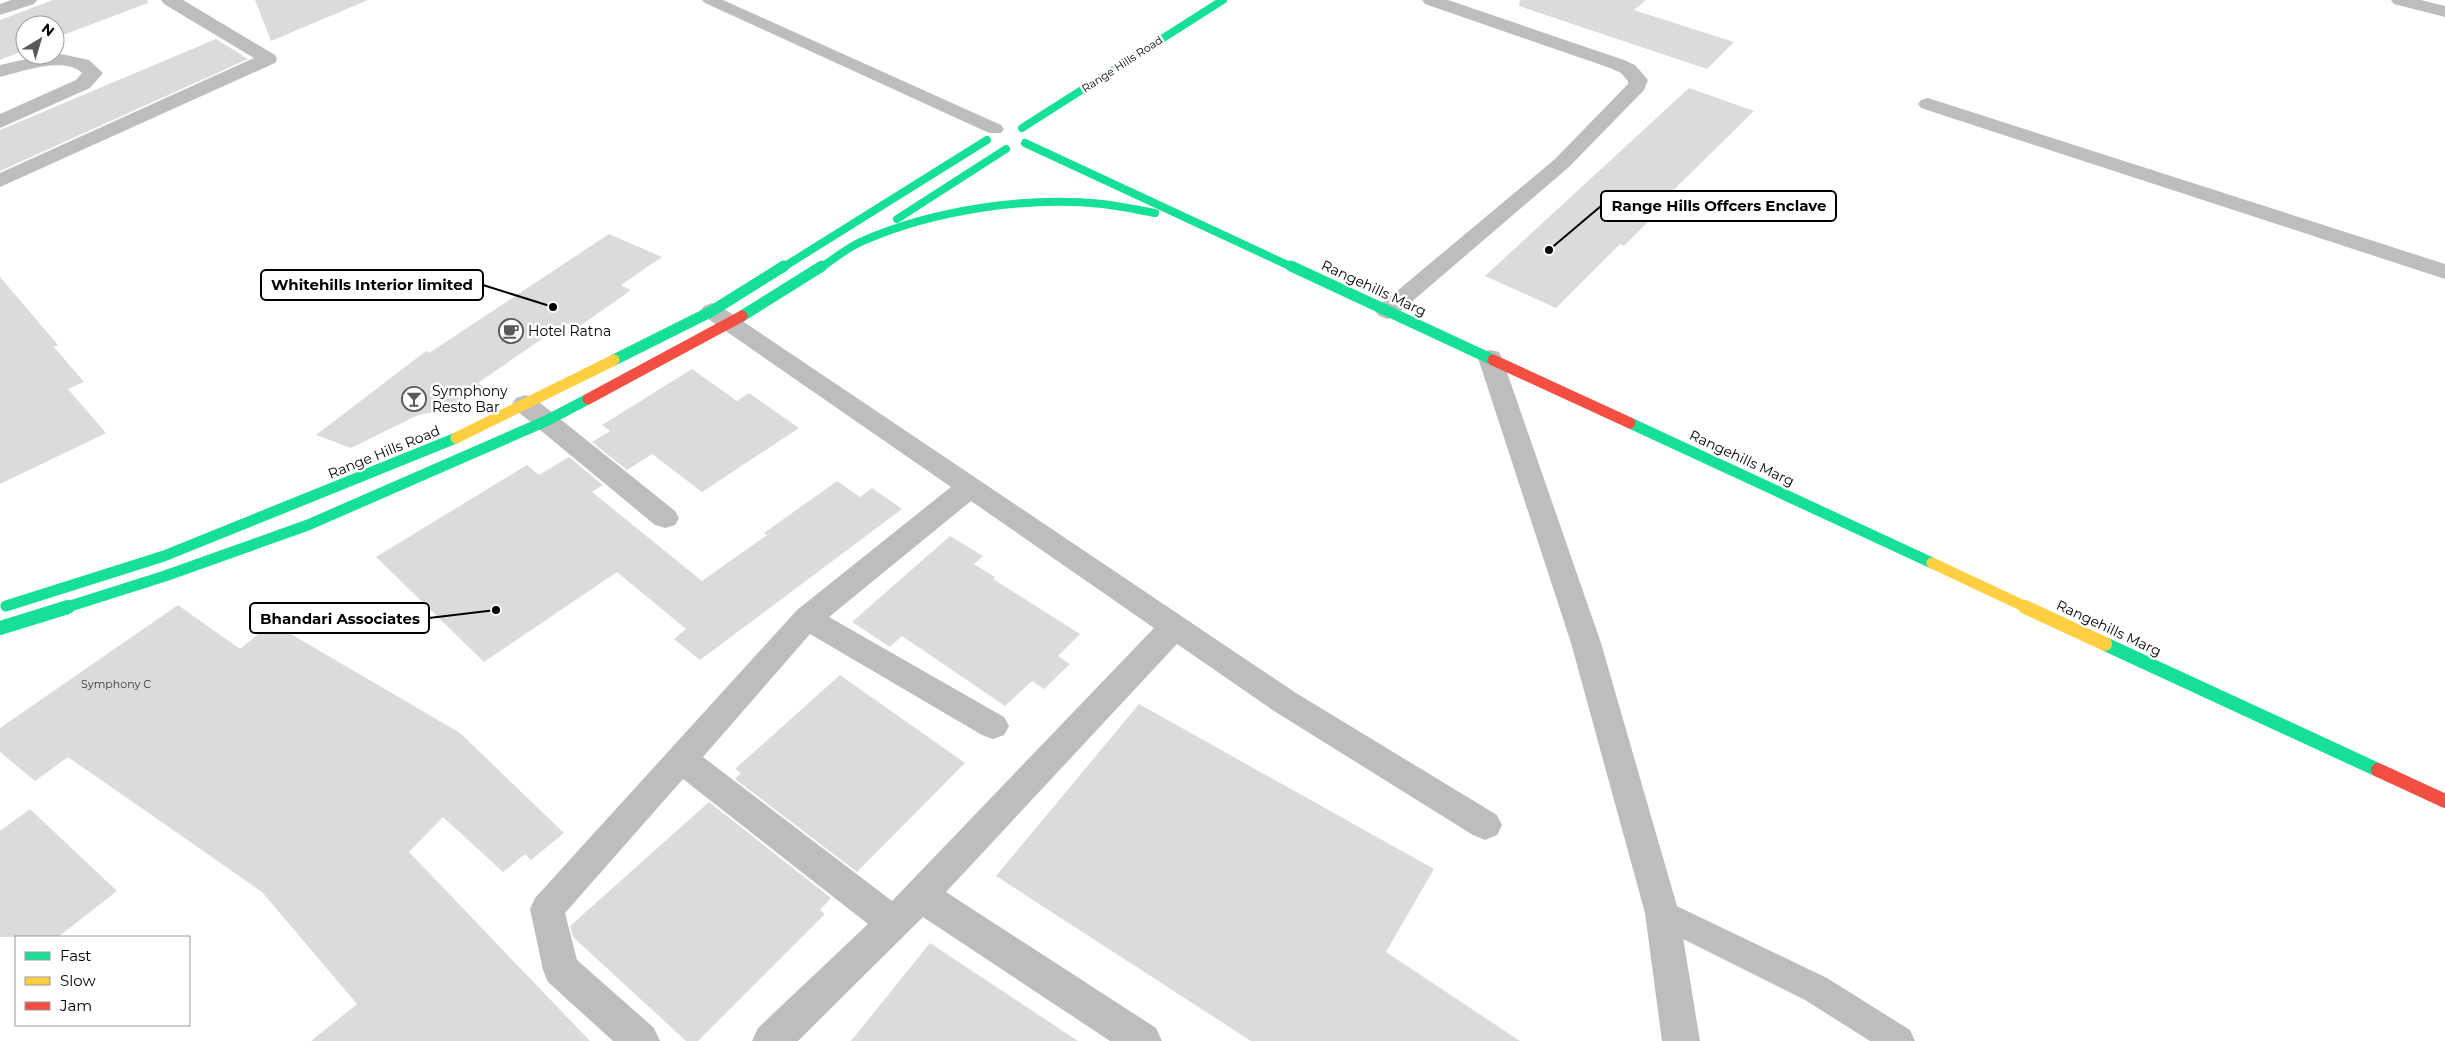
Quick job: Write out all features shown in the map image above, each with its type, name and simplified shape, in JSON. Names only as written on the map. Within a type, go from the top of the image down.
[{"type":"main road","name":"Range Hills Road","points":[[1022,128],[1223,0]]},
{"type":"main road","points":[[1,612],[165,576],[308,525],[546,421],[721,317],[864,240],[1006,149],[1026,143],[1029,135],[1022,128],[1009,126],[991,134],[993,146],[1006,149]]},
{"type":"main road","name":"Range Hills Road","points":[[1,612],[164,556],[455,440],[525,404],[721,317],[787,265],[991,134]]},
{"type":"main road","name":"Rangehills Marg","points":[[1026,143],[2445,801]]},
{"type":"main road","points":[[864,240],[944,214],[991,206],[1042,202],[1104,204],[1193,220]]},
{"type":"street","points":[[0,10],[28,0]]},
{"type":"street","points":[[0,181],[268,59],[170,0]]},
{"type":"street","points":[[1387,311],[1562,163],[1637,86],[1638,80],[1628,69],[1617,64],[1431,0]]},
{"type":"street","points":[[2400,0],[2445,12]]},
{"type":"street","points":[[0,71],[30,63],[57,61],[82,63],[93,73],[83,84],[0,122]]},
{"type":"street","points":[[1928,104],[2445,272]]},
{"type":"street","points":[[721,317],[1285,702],[1485,825]]},
{"type":"street","points":[[1490,358],[1586,643],[1662,913],[1681,1041]]},
{"type":"street","points":[[525,404],[665,518]]},
{"type":"street","points":[[641,1041],[561,970],[547,909],[807,618],[971,486]]},
{"type":"street","points":[[807,618],[993,726]]},
{"type":"street","points":[[771,1041],[894,924],[1175,626]]},
{"type":"street","points":[[681,759],[894,924]]},
{"type":"street","points":[[920,896],[1143,1041]]},
{"type":"lane","points":[[710,0],[991,134]]},
{"type":"lane","points":[[733,10],[753,0]]},
{"type":"lane","points":[[1662,913],[1816,989],[1899,1041]]},
{"type":"building","points":[[53,0],[147,0],[148,3],[65,34],[65,15],[15,15],[15,54],[0,60],[0,20]]},
{"type":"building","points":[[255,0],[368,0],[271,41]]},
{"type":"building","points":[[1520,0],[1646,0],[1634,10],[1734,42],[1707,69],[1519,6]]},
{"type":"building","points":[[216,39],[248,59],[0,171],[0,130]]},
{"type":"building","points":[[1689,88],[1754,111],[1647,216],[1652,218],[1624,246],[1620,244],[1556,308],[1485,276]]},
{"type":"building","points":[[609,234],[662,257],[621,285],[631,290],[576,329],[565,323],[478,383],[485,388],[444,410],[418,415],[351,448],[316,435],[426,351],[429,353]]},
{"type":"building","points":[[0,277],[58,345],[54,347],[84,382],[68,389],[106,433],[0,484]]},
{"type":"building","points":[[692,369],[737,401],[749,393],[799,428],[702,492],[652,454],[627,470],[592,442],[610,431],[602,425]]},
{"type":"building","points":[[569,457],[603,485],[592,492],[702,581],[767,535],[764,533],[837,481],[860,497],[872,488],[902,509],[700,660],[674,639],[686,629],[617,572],[484,662],[376,557],[527,465],[539,475]]},
{"type":"building","points":[[950,536],[983,556],[974,564],[995,577],[993,579],[1080,634],[1058,656],[1070,664],[1044,689],[1032,681],[1005,706],[902,636],[890,647],[852,622]]},
{"type":"building","points":[[178,605],[240,649],[272,623],[460,733],[564,833],[531,860],[525,854],[503,872],[443,817],[409,852],[590,1041],[311,1041],[357,1004],[262,892],[68,757],[35,781],[0,752],[0,728]]},
{"type":"building","points":[[840,675],[965,763],[857,872],[735,779],[741,773],[735,769]]},
{"type":"building","points":[[1139,704],[1434,869],[1386,952],[1520,1041],[1251,1041],[996,876]]},
{"type":"building","points":[[709,802],[831,898],[820,910],[825,914],[698,1041],[686,1041],[573,937],[570,926]]},
{"type":"building","points":[[30,809],[117,891],[59,936],[0,937],[0,831]]},
{"type":"building","points":[[930,943],[1078,1041],[851,1041]]},
{"type":"traffic: fast","points":[[1022,128],[1223,0]]},
{"type":"traffic: fast","points":[[614,360],[712,311],[987,140]]},
{"type":"traffic: fast","points":[[1025,143],[1493,360]]},
{"type":"traffic: fast","points":[[897,219],[1006,149]]},
{"type":"traffic: fast","points":[[742,316],[864,240],[944,214],[991,206],[1075,202],[1104,204],[1155,213]]},
{"type":"traffic: fast","points":[[0,628],[165,576],[308,525],[546,421],[588,399]]},
{"type":"traffic: fast","points":[[1630,423],[1932,563]]},
{"type":"traffic: fast","points":[[6,606],[164,556],[456,438]]},
{"type":"traffic: fast","points":[[2105,644],[2378,770]]},
{"type":"traffic: slow","points":[[456,438],[614,360]]},
{"type":"traffic: slow","points":[[1932,563],[2105,644]]},
{"type":"traffic: jam","points":[[588,399],[742,316]]},
{"type":"traffic: jam","points":[[1493,360],[1630,423]]},
{"type":"traffic: jam","points":[[2378,770],[2445,801]]},
{"type":"place","name":"Range Hills Offcers Enclave","points":[[1549,250]]},
{"type":"place","name":"Whitehills Interior limited","points":[[553,307]]},
{"type":"place","name":"Hotel Ratna","points":[[511,331]]},
{"type":"place","name":"Symphony Resto Bar","points":[[414,399]]},
{"type":"place","name":"Bhandari Associates","points":[[496,610]]}]
